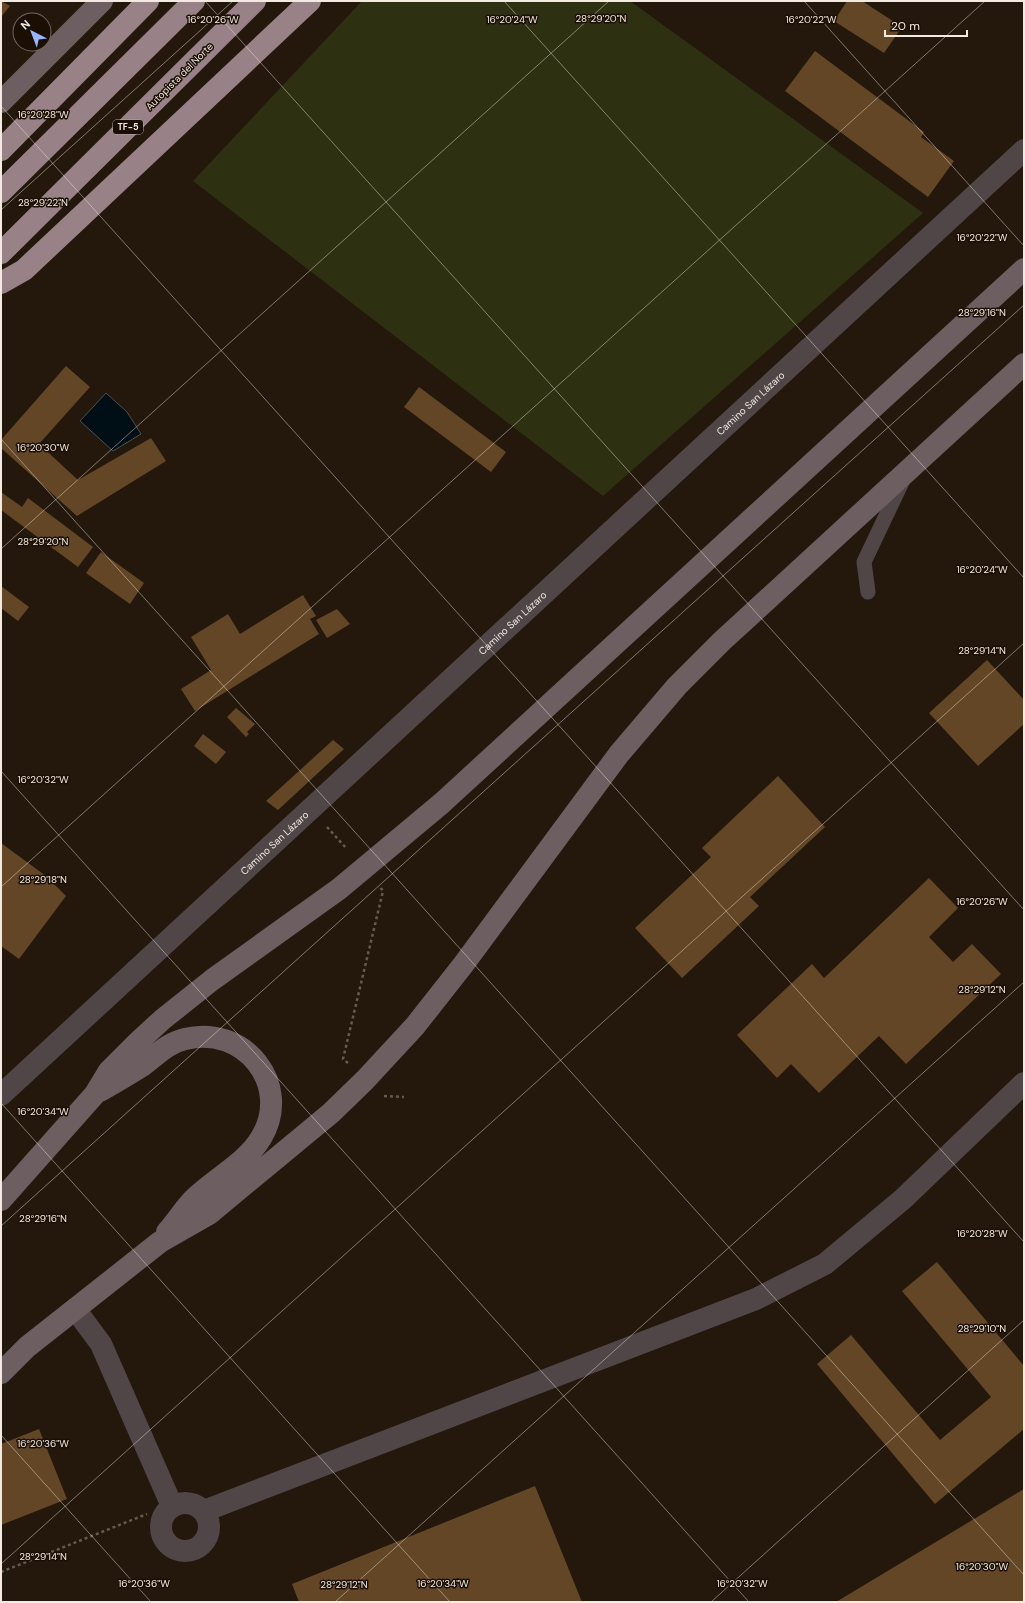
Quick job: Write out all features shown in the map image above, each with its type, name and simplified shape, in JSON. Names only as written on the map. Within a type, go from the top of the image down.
[{"type":"highway","points":[[1,150],[148,1]]},
{"type":"highway","points":[[1,192],[194,1]]},
{"type":"highway","name":"Autopista del Norte","points":[[1,253],[255,1]]},
{"type":"highway","points":[[1,283],[24,270],[310,1]]},
{"type":"main road","points":[[1,102],[102,1]]},
{"type":"main road","points":[[1,1200],[96,1094],[109,1071],[162,1019],[212,980],[339,889],[442,803],[1024,269]]},
{"type":"main road","points":[[1,1373],[27,1347],[160,1242],[209,1214],[331,1114],[415,1026],[459,972],[618,754],[677,686],[722,641],[1024,364]]},
{"type":"main road","points":[[96,1094],[143,1065],[169,1045],[183,1039],[197,1036],[209,1036],[223,1039],[238,1045],[249,1053],[264,1073],[272,1099],[271,1111],[267,1126],[261,1138],[252,1151],[195,1197],[160,1242]]},
{"type":"street","name":"Camino San Lázaro","points":[[1,1095],[1024,150]]},
{"type":"street","points":[[204,1511],[756,1299],[825,1264],[903,1199],[1024,1083]]},
{"type":"street","points":[[75,1309],[101,1344],[171,1505]]},
{"type":"street","points":[[186,1502],[193,1503],[204,1511],[208,1518],[210,1525],[209,1533],[206,1540],[195,1549],[180,1550],[174,1548],[168,1544],[164,1538],[161,1531],[163,1517],[171,1505],[186,1502]]},
{"type":"lane","points":[[868,592],[864,562],[907,472]]},
{"type":"lane","points":[[1,1358],[27,1347]]},
{"type":"path","points":[[310,809],[365,868],[383,891],[343,1059],[379,1096],[404,1096]]},
{"type":"path","points":[[1,1572],[171,1505]]},
{"type":"green space","points":[[362,1],[630,1],[923,213],[603,496],[193,181]]},
{"type":"shaded area","points":[[106,393],[127,412],[141,434],[113,451],[80,421]]},
{"type":"building","points":[[1,1],[10,6],[1,17]]},
{"type":"building","points":[[847,1],[862,1],[902,27],[884,53],[834,21]]},
{"type":"building","points":[[815,51],[924,132],[921,137],[954,161],[928,197],[785,91]]},
{"type":"building","points":[[66,366],[90,387],[39,444],[78,480],[151,438],[166,461],[77,516],[1,448],[1,440]]},
{"type":"building","points":[[419,387],[506,452],[491,472],[404,407]]},
{"type":"building","points":[[1,492],[22,507],[28,498],[93,547],[78,567],[1,510]]},
{"type":"building","points":[[101,552],[144,583],[130,604],[86,573]]},
{"type":"building","points":[[1,586],[29,607],[18,621],[1,608]]},
{"type":"building","points":[[303,595],[316,616],[310,619],[319,634],[195,711],[181,689],[211,670],[191,637],[228,614],[240,634]]},
{"type":"building","points":[[337,609],[350,624],[327,638],[316,620]]},
{"type":"building","points":[[987,660],[1024,700],[1024,724],[978,766],[929,713]]},
{"type":"building","points":[[236,708],[255,724],[247,732],[249,734],[246,737],[227,717]]},
{"type":"building","points":[[203,734],[226,752],[216,764],[194,746]]},
{"type":"building","points":[[333,740],[344,749],[278,810],[266,801]]},
{"type":"building","points":[[778,776],[825,827],[750,897],[759,906],[682,978],[635,928],[711,857],[702,848]]},
{"type":"building","points":[[1,843],[46,876],[66,896],[19,959],[1,946]]},
{"type":"building","points":[[929,878],[958,908],[929,937],[953,962],[972,944],[1001,974],[906,1064],[879,1036],[819,1093],[791,1064],[777,1078],[737,1035],[812,964],[824,978]]},
{"type":"building","points":[[937,1262],[1024,1366],[1024,1429],[935,1504],[817,1364],[851,1335],[940,1440],[991,1397],[902,1291]]},
{"type":"building","points":[[39,1429],[67,1499],[1,1525],[1,1444]]},
{"type":"building","points":[[535,1486],[582,1602],[299,1602],[292,1584]]},
{"type":"building","points":[[1024,1489],[1024,1602],[836,1602]]}]
